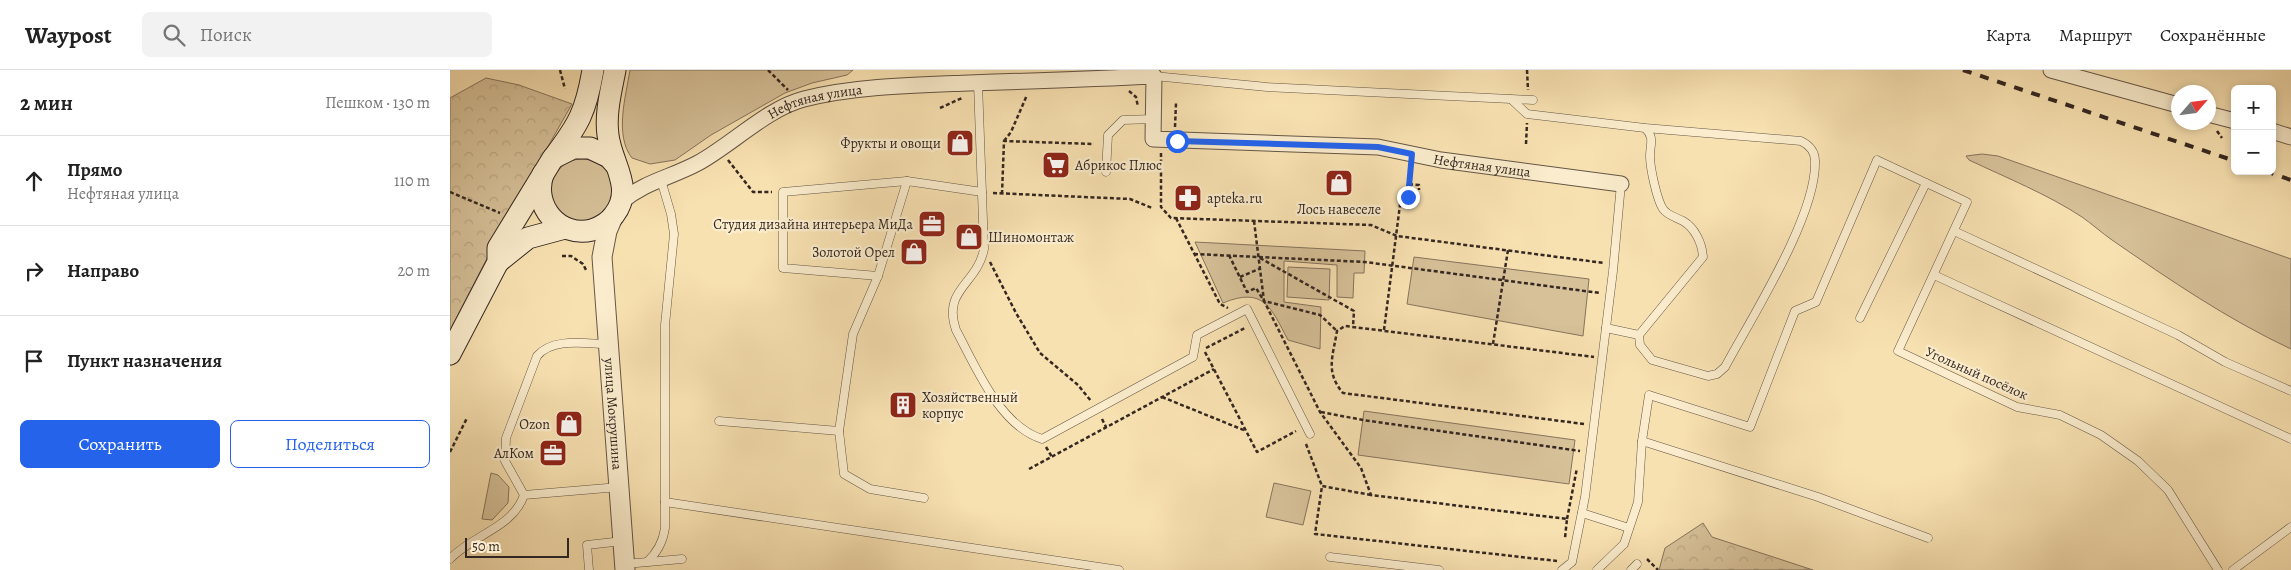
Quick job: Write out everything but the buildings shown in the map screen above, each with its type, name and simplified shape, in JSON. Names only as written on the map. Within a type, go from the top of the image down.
[{"type":"main road","points":[[498,262],[498,248],[548,165],[575,128],[584,111],[593,70]]},
{"type":"main road","points":[[450,354],[498,262],[528,238],[570,229],[596,229],[617,210],[623,187],[608,133],[615,70]]},
{"type":"main road","points":[[570,229],[552,219],[541,199],[540,189],[548,165],[573,148],[590,148],[609,157],[618,169]]},
{"type":"street","points":[[2051,70],[2171,103]]},
{"type":"street","name":"Нефтяная улица","points":[[617,210],[634,191],[698,162],[760,121],[799,101],[870,89],[913,85],[1154,76],[1146,119],[1153,139],[1171,145],[1378,147],[1441,160],[1621,184]]},
{"type":"street","points":[[2216,116],[2231,120]]},
{"type":"street","points":[[2276,133],[2291,137]]},
{"type":"street","points":[[618,169],[630,178],[656,181]]},
{"type":"street","name":"улица Мокрушина","points":[[617,210],[607,231],[602,257],[625,567]]},
{"type":"street","points":[[570,229],[593,242],[602,257]]},
{"type":"lane","points":[[1154,76],[1267,87],[1533,100]]},
{"type":"lane","points":[[978,83],[984,249],[982,262],[956,296],[952,306],[952,318],[956,330],[1000,408],[1029,435],[1042,439],[1193,356],[1197,335],[1247,309],[1307,436]]},
{"type":"lane","points":[[1511,99],[1527,114],[1645,128],[1800,141],[1808,144],[1814,152],[1816,161],[1805,211],[1786,254],[1725,367],[1717,374],[1708,376],[1652,360],[1640,345],[1638,335]]},
{"type":"lane","points":[[1106,172],[1108,135],[1123,120],[1146,119]]},
{"type":"lane","points":[[1638,335],[1703,257],[1702,247],[1697,235],[1684,222],[1672,217],[1663,209],[1650,157],[1652,140],[1650,133],[1645,128]]},
{"type":"lane","points":[[1597,570],[1624,544],[1638,502],[1642,441],[1649,395],[1750,427],[1795,311],[1816,302],[1877,160],[1967,202],[1934,274],[2291,439]]},
{"type":"lane","points":[[647,562],[656,554],[663,539],[665,502],[665,325],[674,234],[671,214],[656,181]]},
{"type":"lane","points":[[878,276],[783,268],[783,192],[907,181],[982,192]]},
{"type":"lane","points":[[907,181],[878,276],[854,334],[839,431],[844,474],[870,489],[924,498]]},
{"type":"lane","points":[[1860,318],[1926,183]]},
{"type":"lane","points":[[1562,570],[1572,562],[1582,513],[1595,426],[1621,184]]},
{"type":"lane","points":[[1954,231],[2178,335],[2225,362],[2291,391]]},
{"type":"lane","name":"Угольный посёлок","points":[[1934,274],[1898,350],[2017,407],[2060,415],[2101,436],[2138,460],[2168,490],[2218,570]]},
{"type":"lane","points":[[1606,328],[1638,335]]},
{"type":"lane","points":[[524,495],[505,461],[506,438],[537,356],[548,347],[556,344],[608,344]]},
{"type":"lane","points":[[719,421],[839,431]]},
{"type":"lane","points":[[1642,441],[1818,497],[1928,538]]},
{"type":"lane","points":[[524,495],[619,487]]},
{"type":"lane","points":[[450,559],[458,550],[513,514],[520,505],[524,495]]},
{"type":"lane","points":[[665,502],[1119,570]]},
{"type":"lane","points":[[1582,513],[1629,528]]},
{"type":"lane","points":[[2233,570],[2291,527]]},
{"type":"lane","points":[[589,570],[587,545],[623,541]]},
{"type":"lane","points":[[1330,557],[1440,570]]},
{"type":"lane","points":[[625,567],[647,562],[682,559]]},
{"type":"path","points":[[560,70],[565,89]]},
{"type":"path","points":[[768,70],[799,101]]},
{"type":"path","points":[[1030,89],[1011,132],[1004,141],[1002,194],[1130,199],[1152,208]]},
{"type":"path","points":[[1128,89],[1136,97],[1146,119]]},
{"type":"path","points":[[1153,152],[1161,153],[1171,145],[1176,103]]},
{"type":"path","points":[[1004,141],[1094,144]]},
{"type":"path","points":[[1161,153],[1161,206],[1165,214],[1170,218],[1371,225],[1397,236],[1606,263]]},
{"type":"path","points":[[1384,330],[1401,197],[1408,197],[1412,154]]},
{"type":"path","points":[[726,157],[753,192],[783,192]]},
{"type":"path","points":[[1409,184],[1420,185],[1419,190]]},
{"type":"path","points":[[450,192],[500,213]]},
{"type":"path","points":[[1176,218],[1220,304]]},
{"type":"path","points":[[1254,221],[1264,301]]},
{"type":"path","points":[[984,249],[1016,314],[1040,353],[1078,385],[1097,409],[1106,428]]},
{"type":"path","points":[[1493,344],[1508,250]]},
{"type":"path","points":[[1194,254],[1365,262],[1601,293]]},
{"type":"path","points":[[1229,255],[1247,292],[1256,288],[1264,301],[1320,412],[1361,468],[1371,495]]},
{"type":"path","points":[[562,256],[571,256],[583,264],[586,270]]},
{"type":"path","points":[[1258,256],[1354,311],[1353,326]]},
{"type":"path","points":[[1240,277],[1259,269]]},
{"type":"path","points":[[1264,301],[1320,315],[1337,331]]},
{"type":"path","points":[[1247,326],[1204,349],[1214,369],[1257,452],[1300,429]]},
{"type":"path","points":[[1595,426],[1344,393],[1336,384],[1331,373],[1337,331],[1345,326],[1602,358]]},
{"type":"path","points":[[1029,469],[1214,369]]},
{"type":"path","points":[[1162,397],[1246,431]]},
{"type":"path","points":[[1320,412],[1382,423],[1580,450]]},
{"type":"path","points":[[450,452],[467,418]]},
{"type":"path","points":[[1307,436],[1322,486],[1316,534],[1562,561]]},
{"type":"path","points":[[1564,544],[1582,444]]},
{"type":"path","points":[[1322,486],[1371,495],[1567,519]]},
{"type":"green space","points":[[630,70],[853,70],[847,75],[812,83],[785,93],[711,135],[675,160],[650,164],[632,158],[624,138],[622,127],[624,103]]},
{"type":"green space","points":[[486,78],[519,85],[572,104],[512,210],[450,330],[450,98]]},
{"type":"green space","points":[[1982,154],[1998,156],[2291,259],[2291,349],[2244,325],[2199,298],[2069,209],[1969,160],[1966,156]]},
{"type":"green space","points":[[582,159],[594,162],[604,168],[610,178],[613,190],[610,202],[604,212],[594,218],[582,221],[570,218],[560,212],[554,202],[551,190],[554,178],[560,168],[570,162]]},
{"type":"green space","points":[[1195,242],[1365,251],[1364,273],[1354,273],[1353,298],[1337,297],[1337,265],[1284,261],[1284,302],[1321,307],[1320,349],[1288,340],[1271,310],[1257,299],[1248,297],[1237,298],[1223,303]]},
{"type":"green space","points":[[1414,257],[1589,279],[1583,336],[1407,304]]},
{"type":"green space","points":[[1288,267],[1330,269],[1329,300],[1287,297]]},
{"type":"green space","points":[[1364,411],[1575,440],[1569,484],[1358,455]]},
{"type":"green space","points":[[491,473],[498,475],[509,487],[508,503],[492,520],[482,519]]},
{"type":"green space","points":[[1274,483],[1311,491],[1303,525],[1266,517]]},
{"type":"green space","points":[[1703,523],[1712,537],[1813,570],[1659,570],[1665,548]]},
{"type":"railway","points":[[1963,70],[2231,160]]},
{"type":"railway","points":[[2276,175],[2291,180]]},
{"type":"place","name":"Фрукты и овощи","points":[[960,143]]},
{"type":"place","name":"Абрикос Плюс","points":[[1056,165]]},
{"type":"place","name":"Лось навеселе","points":[[1339,183]]},
{"type":"place","name":"apteka.ru","points":[[1188,198]]},
{"type":"place","name":"Студия дизайна интерьера МиДа","points":[[932,224]]},
{"type":"place","name":"Шиномонтаж","points":[[969,237]]},
{"type":"place","name":"Золотой Орел","points":[[914,252]]},
{"type":"place","name":"Хозяйственный корпус","points":[[903,405]]},
{"type":"place","name":"Ozon","points":[[569,424]]},
{"type":"place","name":"АлКом","points":[[553,453]]},
{"type":"route","points":[[1177,141],[1378,147],[1412,154],[1408,197]]}]
